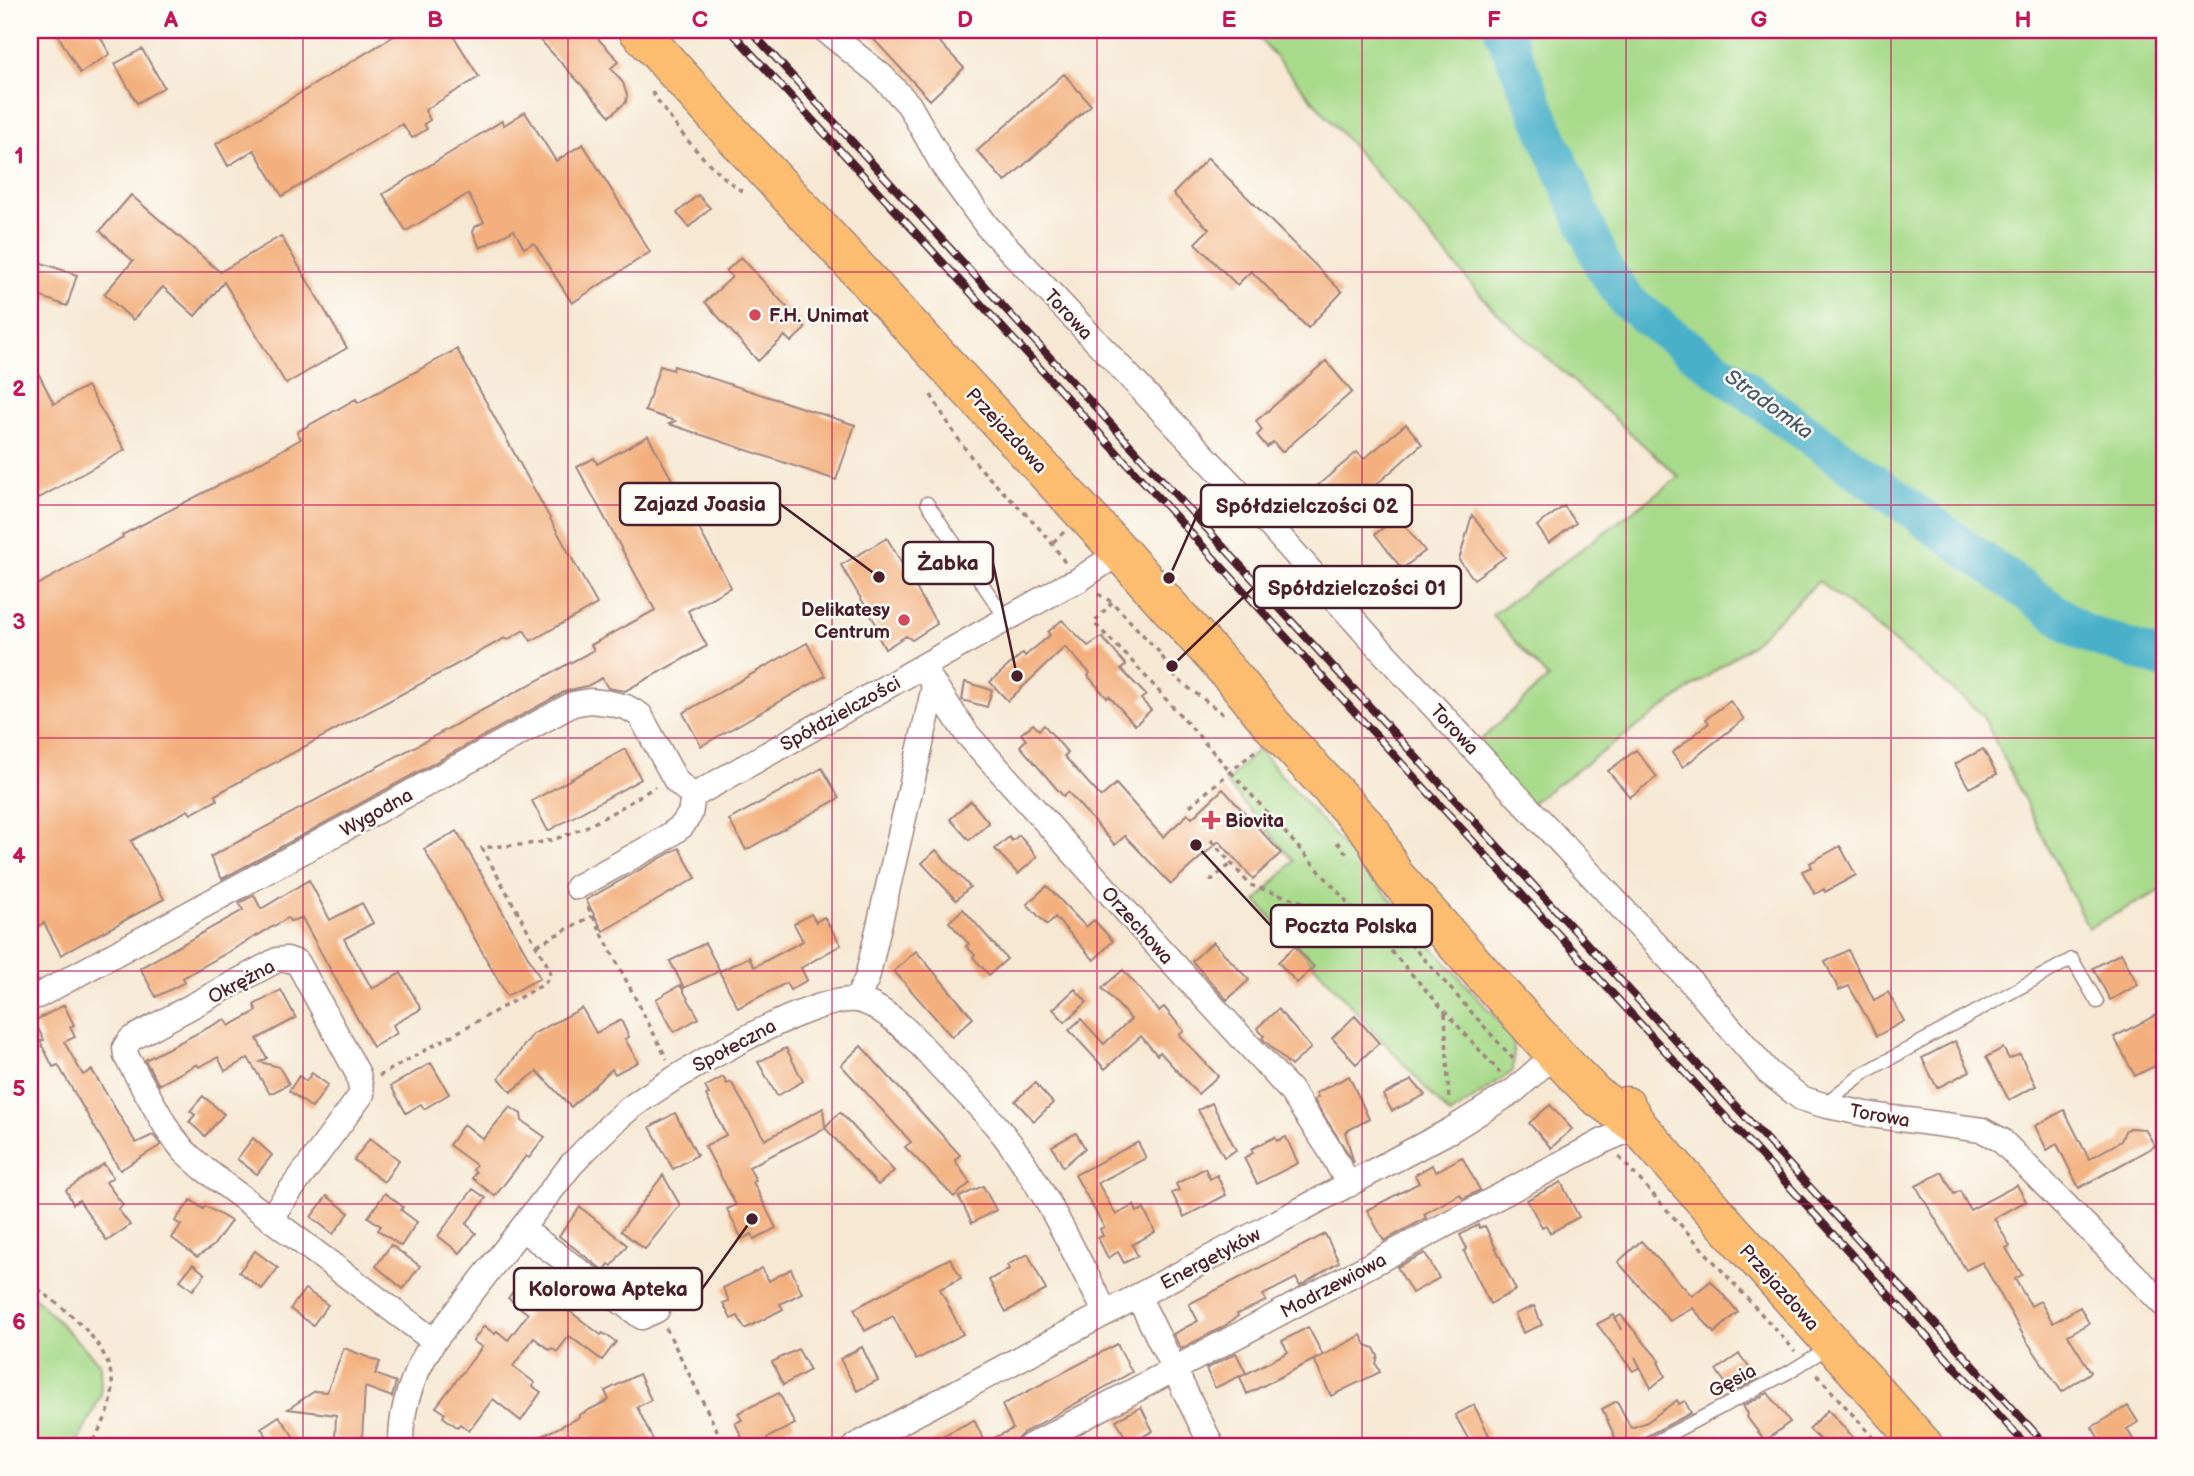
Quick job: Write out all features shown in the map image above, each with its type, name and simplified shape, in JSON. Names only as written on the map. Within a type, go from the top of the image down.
[{"type":"main road","name":"Przejazdowa","points":[[638,30],[1237,682],[1273,726],[1372,833],[1394,875],[1555,1054],[1595,1095],[1638,1126]]},
{"type":"main road","name":"Przejazdowa","points":[[1372,833],[1405,853],[1614,1085],[1638,1126],[1819,1353],[1924,1446]]},
{"type":"street","name":"Torowa","points":[[825,30],[881,75],[909,104],[944,167],[988,226],[1265,520],[1371,639],[1691,982],[1768,1072],[1801,1098],[1823,1105],[1871,1115],[1982,1130],[2001,1140],[2164,1305]]},
{"type":"street","name":"Spółdzielczości","points":[[693,796],[928,677],[1007,620],[1077,581],[1120,552]]},
{"type":"street","points":[[928,677],[867,978],[857,999],[871,1004],[926,1049],[1003,1134],[1052,1211],[1106,1313]]},
{"type":"street","name":"Orzechowa","points":[[928,677],[967,734],[1290,1090],[1324,1140],[1349,1185]]},
{"type":"street","name":"Wygodna","points":[[30,996],[38,996],[573,704],[590,701],[609,703],[626,707],[640,715],[676,781],[693,796]]},
{"type":"street","points":[[577,887],[661,841],[682,826],[690,814],[693,796]]},
{"type":"street","name":"Okrężna","points":[[362,1086],[298,963],[287,959],[277,960],[131,1039],[125,1047],[126,1056],[169,1132],[185,1152],[434,1341]]},
{"type":"street","name":"Społeczna","points":[[401,1446],[400,1427],[420,1362],[571,1165],[594,1141],[625,1112],[676,1076],[796,1012],[857,999]]},
{"type":"street","name":"Energetyków","points":[[855,1446],[1451,1130],[1515,1090],[1555,1054]]},
{"type":"street","points":[[270,1218],[353,1109],[362,1094],[362,1086]]},
{"type":"street","name":"Modrzewiowa","points":[[1030,1446],[1603,1141],[1638,1126]]},
{"type":"street","points":[[522,1229],[642,1317],[657,1310]]},
{"type":"street","points":[[1138,1296],[1212,1446]]},
{"type":"lane","points":[[927,503],[1007,620]]},
{"type":"lane","points":[[1823,1105],[1864,1073],[2072,959],[2096,1002]]},
{"type":"lane","name":"Gęsia","points":[[1647,1446],[1819,1353]]},
{"type":"path","points":[[652,91],[672,121],[708,163],[745,193]]},
{"type":"path","points":[[930,393],[961,443],[981,469],[1053,542],[1068,569]]},
{"type":"path","points":[[1089,589],[1112,602],[1159,652],[1177,679],[1227,718]]},
{"type":"path","points":[[1112,602],[1094,623],[1130,659],[1515,1090]]},
{"type":"path","points":[[1190,806],[1258,749]]},
{"type":"path","points":[[362,1086],[544,984],[549,978],[550,970],[482,848],[524,845],[564,836],[585,827],[674,776]]},
{"type":"path","points":[[1211,840],[1250,885],[1365,922]]},
{"type":"path","points":[[1210,881],[1231,864]]},
{"type":"path","points":[[577,887],[676,1076]]},
{"type":"path","points":[[537,945],[592,916]]},
{"type":"path","points":[[1445,1012],[1451,1130]]},
{"type":"path","points":[[1603,1141],[1819,1353],[1881,1446]]},
{"type":"path","points":[[30,1283],[94,1338],[110,1365],[110,1405],[90,1446]]},
{"type":"path","points":[[657,1310],[725,1446]]},
{"type":"green space","points":[[1252,30],[2164,30],[2164,889],[2088,928],[1982,714],[1819,581],[1751,645],[1527,806],[1472,748],[1548,678],[1492,615],[1679,477],[1492,308]]},
{"type":"green space","points":[[1258,749],[1514,1039],[1513,1071],[1450,1115],[1256,901],[1294,861],[1226,783]]},
{"type":"green space","points":[[30,1293],[100,1364],[101,1395],[76,1446],[30,1446]]},
{"type":"building","points":[[55,30],[96,30],[110,54],[80,73]]},
{"type":"building","points":[[404,30],[450,30],[479,77],[425,110],[430,120],[424,124],[427,129],[412,138],[402,124],[282,196],[254,150],[228,166],[216,144]]},
{"type":"building","points":[[531,30],[590,30],[619,61],[611,68],[623,83],[626,102],[610,116]]},
{"type":"building","points":[[865,30],[928,30],[964,68],[930,100]]},
{"type":"building","points":[[142,49],[164,87],[137,103],[115,64]]},
{"type":"building","points":[[1064,74],[1091,105],[1005,182],[977,151]]},
{"type":"building","points":[[525,112],[556,161],[583,144],[650,252],[572,303],[534,243],[524,248],[514,230],[480,248],[473,232],[475,227],[484,222],[468,194],[406,231],[383,194],[502,121],[504,125]]},
{"type":"building","points":[[1208,158],[1342,292],[1308,328],[1251,271],[1237,285],[1195,243],[1209,229],[1173,194]]},
{"type":"building","points":[[131,195],[220,272],[281,236],[347,348],[286,384],[224,282],[195,316],[163,287],[133,320],[104,294],[133,261],[100,231]]},
{"type":"building","points":[[698,195],[710,208],[689,227],[677,213]]},
{"type":"building","name":"F.H. Unimat","points":[[741,257],[806,328],[791,342],[785,336],[758,361],[705,302],[732,277],[726,271]]},
{"type":"building","points":[[30,259],[77,275],[67,306],[30,293]]},
{"type":"building","points":[[457,349],[597,604],[531,641],[524,630],[507,640],[505,638],[215,795],[217,800],[191,814],[188,810],[131,841],[164,899],[61,955],[44,923],[30,931],[30,589],[123,537],[122,535],[301,439],[297,432],[356,399],[358,403]]},
{"type":"building","points":[[30,357],[54,404],[87,386],[125,450],[30,503]]},
{"type":"building","points":[[1326,361],[1352,392],[1282,452],[1273,442],[1267,447],[1257,435],[1262,430],[1256,421]]},
{"type":"building","points":[[660,366],[673,370],[674,366],[855,425],[836,480],[669,424],[675,421],[645,411]]},
{"type":"building","points":[[1406,424],[1422,444],[1360,499],[1364,503],[1343,524],[1311,491],[1357,452],[1364,459]]},
{"type":"building","points":[[648,436],[731,587],[688,611],[707,646],[625,691],[608,688],[602,678],[587,686],[566,691],[222,879],[210,857],[594,650],[591,645],[655,610],[577,467],[594,458],[597,464]]},
{"type":"building","points":[[1564,506],[1576,523],[1549,543],[1537,526]]},
{"type":"building","points":[[1472,515],[1505,557],[1474,579],[1459,560]]},
{"type":"building","points":[[1398,517],[1425,551],[1402,569],[1375,534]]},
{"type":"building","points":[[887,538],[937,624],[912,640],[906,636],[885,649],[875,631],[879,629],[841,565]]},
{"type":"building","points":[[1062,620],[1088,646],[1102,637],[1126,665],[1121,669],[1146,695],[1141,699],[1151,710],[1135,725],[1109,696],[1107,698],[1088,676],[1090,673],[1065,647],[1008,701],[990,682],[1023,653],[1025,656],[1050,635],[1048,632]]},
{"type":"building","points":[[807,643],[825,676],[701,746],[683,713]]},
{"type":"building","points":[[965,682],[992,690],[987,707],[962,700]]},
{"type":"building","points":[[1730,701],[1744,719],[1683,767],[1672,753],[1709,723],[1706,719]]},
{"type":"building","points":[[1033,724],[1039,730],[1044,725],[1068,753],[1064,756],[1101,797],[1116,784],[1163,837],[1188,814],[1192,818],[1223,789],[1281,853],[1253,879],[1219,841],[1171,884],[1125,836],[1115,845],[1068,792],[1063,796],[1020,746],[1026,740],[1021,734]]},
{"type":"building","points":[[625,749],[641,779],[548,831],[532,801]]},
{"type":"building","points":[[1983,749],[1997,774],[1969,788],[1955,764]]},
{"type":"building","points":[[1636,750],[1657,777],[1630,797],[1608,771]]},
{"type":"building","points":[[822,768],[839,798],[746,850],[729,820]]},
{"type":"building","points":[[971,801],[989,823],[969,840],[950,819]]},
{"type":"building","points":[[457,831],[540,978],[507,996],[424,849]]},
{"type":"building","points":[[1019,835],[1037,857],[1018,874],[995,849],[1009,837],[1012,841]]},
{"type":"building","points":[[1840,846],[1856,875],[1825,892],[1824,889],[1815,894],[1802,871],[1812,867],[1810,863]]},
{"type":"building","points":[[679,848],[696,878],[603,931],[586,900]]},
{"type":"building","points":[[936,850],[970,887],[956,900],[922,863]]},
{"type":"building","points":[[309,880],[330,920],[362,903],[373,923],[344,939],[372,989],[401,973],[421,1009],[393,1025],[397,1033],[373,1047],[302,918],[290,921],[288,918],[183,978],[185,982],[156,997],[140,968],[243,910],[239,903],[254,895],[261,909]]},
{"type":"building","points":[[1047,886],[1086,927],[1094,920],[1113,941],[1094,960],[1055,917],[1047,925],[1027,904]]},
{"type":"building","points":[[963,909],[1007,959],[989,975],[973,957],[975,955],[966,946],[969,944],[949,922]]},
{"type":"building","points":[[811,914],[816,922],[824,917],[841,945],[801,968],[807,980],[790,990],[786,983],[738,1008],[719,971],[684,988],[670,961],[705,943],[720,971],[749,957],[754,967],[803,941],[794,924]]},
{"type":"building","points":[[1213,942],[1249,980],[1227,1000],[1192,961]]},
{"type":"building","points":[[1295,946],[1314,967],[1297,983],[1278,962]]},
{"type":"building","points":[[1848,950],[1874,1000],[1888,992],[1904,1021],[1877,1036],[1849,986],[1839,990],[1825,962]]},
{"type":"building","points":[[916,951],[973,1018],[952,1037],[894,971]]},
{"type":"building","points":[[2121,953],[2138,985],[2110,1000],[2093,968]]},
{"type":"building","points":[[1123,970],[1159,1011],[1164,1007],[1184,1031],[1179,1035],[1218,1076],[1198,1094],[1160,1052],[1157,1055],[1141,1036],[1105,1069],[1069,1030],[1081,1019],[1104,1044],[1131,1019],[1102,988]]},
{"type":"building","points":[[680,985],[699,1018],[674,1032],[656,999]]},
{"type":"building","points":[[1075,989],[1087,1002],[1065,1022],[1053,1009]]},
{"type":"building","points":[[281,990],[296,1018],[257,1039],[267,1058],[260,1062],[279,1067],[289,1084],[270,1094],[248,1058],[225,1071],[218,1057],[199,1067],[197,1064],[159,1085],[145,1060],[225,1019],[229,1026],[257,1011],[254,1005]]},
{"type":"building","points":[[64,1005],[74,1025],[70,1027],[75,1037],[64,1042],[83,1075],[92,1070],[136,1143],[153,1135],[161,1145],[120,1170],[58,1065],[53,1067],[40,1041],[44,1040],[34,1021]]},
{"type":"building","points":[[582,1008],[596,1033],[621,1020],[629,1037],[625,1039],[638,1062],[615,1074],[612,1069],[571,1107],[537,1071],[511,1092],[499,1078],[533,1034]]},
{"type":"building","points":[[1278,1009],[1311,1048],[1291,1066],[1262,1038],[1264,1036],[1257,1028]]},
{"type":"building","points":[[2158,1014],[2164,1026],[2164,1049],[2156,1053],[2161,1063],[2135,1076],[2114,1037]]},
{"type":"building","points":[[1355,1016],[1379,1043],[1356,1064],[1332,1038]]},
{"type":"building","points":[[1955,1041],[1970,1071],[1937,1088],[1922,1058]]},
{"type":"building","points":[[861,1046],[960,1155],[955,1160],[970,1183],[954,1197],[905,1147],[911,1142],[841,1065]]},
{"type":"building","points":[[786,1048],[803,1081],[777,1096],[758,1062]]},
{"type":"building","points":[[2003,1048],[2009,1059],[2020,1054],[2036,1086],[2009,1100],[1986,1057]]},
{"type":"building","points":[[431,1063],[449,1094],[424,1109],[421,1104],[406,1113],[391,1086]]},
{"type":"building","points":[[312,1073],[328,1085],[312,1108],[289,1091],[299,1076],[306,1081]]},
{"type":"building","points":[[1349,1076],[1369,1119],[1345,1132],[1354,1163],[1314,1100],[1318,1097],[1316,1093]]},
{"type":"building","points":[[723,1077],[727,1084],[731,1082],[765,1140],[823,1108],[825,1127],[840,1112],[894,1171],[878,1185],[825,1128],[749,1167],[756,1181],[753,1182],[776,1228],[754,1239],[752,1234],[742,1239],[727,1209],[736,1205],[705,1146],[726,1135],[706,1095],[709,1094],[705,1087]]},
{"type":"building","points":[[1412,1080],[1425,1095],[1392,1111],[1383,1095]]},
{"type":"building","points":[[1035,1083],[1053,1103],[1034,1121],[1015,1101]]},
{"type":"building","points":[[203,1096],[224,1114],[205,1136],[189,1122],[195,1115],[190,1111]]},
{"type":"building","points":[[1212,1103],[1236,1150],[1224,1157],[1198,1110]]},
{"type":"building","points":[[1550,1105],[1572,1129],[1551,1148],[1529,1123]]},
{"type":"building","points":[[510,1107],[521,1114],[522,1121],[545,1137],[529,1158],[526,1156],[495,1196],[472,1178],[476,1165],[449,1145],[464,1124],[483,1139]]},
{"type":"building","points":[[2064,1110],[2089,1159],[2121,1141],[2125,1131],[2130,1128],[2145,1129],[2155,1146],[2079,1188],[2057,1144],[2047,1150],[2035,1126]]},
{"type":"building","points":[[675,1113],[697,1155],[673,1169],[650,1127]]},
{"type":"building","points":[[1076,1133],[1085,1148],[1063,1167],[1052,1146]]},
{"type":"building","points":[[1275,1137],[1277,1141],[1286,1137],[1298,1163],[1257,1184],[1244,1158],[1253,1153],[1251,1149]]},
{"type":"building","points":[[253,1138],[272,1155],[257,1174],[237,1159]]},
{"type":"building","points":[[370,1138],[399,1160],[384,1182],[354,1160]]},
{"type":"building","points":[[1138,1142],[1146,1158],[1098,1183],[1116,1215],[1134,1205],[1137,1212],[1144,1209],[1155,1232],[1132,1245],[1138,1256],[1124,1263],[1118,1252],[1108,1258],[1098,1238],[1103,1236],[1100,1229],[1104,1227],[1075,1175]]},
{"type":"building","points":[[1462,1157],[1480,1190],[1463,1199],[1460,1194],[1424,1214],[1426,1218],[1384,1241],[1367,1210],[1419,1183],[1415,1175],[1432,1165],[1435,1172]]},
{"type":"building","points":[[104,1164],[113,1177],[106,1182],[123,1205],[118,1209],[130,1225],[107,1241],[79,1200],[73,1204],[66,1190]]},
{"type":"building","points":[[1205,1168],[1210,1179],[1217,1175],[1226,1195],[1184,1217],[1172,1193],[1179,1190],[1176,1184]]},
{"type":"building","points":[[1942,1172],[1954,1194],[1960,1191],[1970,1210],[2017,1185],[2026,1201],[1994,1218],[2010,1246],[2006,1248],[2022,1275],[2015,1279],[2031,1306],[2040,1301],[2053,1323],[2080,1307],[2089,1323],[2068,1335],[2091,1372],[2062,1392],[2026,1340],[1982,1262],[1966,1270],[1916,1186]]},
{"type":"building","points":[[663,1175],[680,1205],[645,1249],[621,1231]]},
{"type":"building","points":[[1561,1182],[1579,1217],[1550,1233],[1546,1225],[1542,1227],[1527,1200]]},
{"type":"building","points":[[983,1186],[996,1210],[972,1223],[959,1197]]},
{"type":"building","points":[[473,1189],[486,1198],[466,1224],[476,1233],[460,1253],[438,1236]]},
{"type":"building","points":[[385,1193],[417,1222],[401,1246],[378,1230],[381,1226],[368,1217]]},
{"type":"building","points":[[327,1196],[349,1213],[333,1234],[311,1217]]},
{"type":"building","points":[[191,1200],[203,1209],[205,1206],[231,1221],[213,1246],[197,1257],[172,1238],[181,1225],[175,1221]]},
{"type":"building","points":[[580,1207],[627,1245],[612,1266],[609,1264],[604,1271],[559,1236]]},
{"type":"building","points":[[1478,1225],[1479,1228],[1485,1226],[1516,1290],[1490,1304],[1464,1251],[1467,1249],[1460,1235]]},
{"type":"building","points":[[1325,1234],[1339,1262],[1300,1286],[1296,1278],[1263,1295],[1266,1301],[1237,1314],[1238,1316],[1223,1327],[1181,1349],[1173,1334],[1198,1321],[1189,1304]]},
{"type":"building","points":[[1641,1241],[1692,1296],[1711,1281],[1738,1312],[1714,1333],[1693,1308],[1670,1321],[1618,1262]]},
{"type":"building","points":[[391,1245],[420,1266],[403,1289],[376,1266]]},
{"type":"building","points":[[255,1251],[278,1268],[262,1289],[239,1272]]},
{"type":"building","points":[[1425,1253],[1439,1278],[1412,1293],[1397,1267]]},
{"type":"building","points":[[1028,1254],[1046,1290],[1006,1312],[989,1280],[1009,1269],[1007,1265]]},
{"type":"building","points":[[950,1258],[961,1278],[940,1289],[963,1334],[916,1360],[893,1316],[865,1331],[854,1309]]},
{"type":"building","points":[[193,1264],[205,1274],[193,1290],[180,1280]]},
{"type":"building","points":[[762,1268],[769,1281],[791,1269],[802,1293],[780,1304],[783,1309],[745,1329],[738,1316],[731,1319],[723,1303],[729,1301],[723,1288]]},
{"type":"building","points":[[527,1274],[550,1290],[547,1294],[601,1335],[603,1333],[616,1342],[602,1360],[569,1336],[557,1352],[534,1338],[513,1366],[535,1383],[532,1386],[541,1392],[521,1421],[493,1399],[469,1431],[460,1424],[457,1427],[443,1417],[445,1413],[436,1407],[482,1347],[473,1341],[484,1326],[495,1334],[497,1331],[508,1340],[528,1314],[508,1298]]},
{"type":"building","points":[[305,1289],[328,1305],[313,1325],[290,1309]]},
{"type":"building","points":[[1534,1306],[1542,1325],[1523,1333],[1515,1314]]},
{"type":"building","points":[[1614,1315],[1621,1330],[1616,1318],[1621,1315],[1660,1361],[1658,1362],[1665,1376],[1651,1388],[1635,1357],[1640,1367],[1633,1371],[1597,1324]]},
{"type":"building","points":[[1308,1327],[1323,1355],[1247,1394],[1240,1377],[1288,1352],[1282,1341]]},
{"type":"building","points":[[1361,1335],[1366,1345],[1374,1348],[1380,1372],[1331,1396],[1314,1360]]},
{"type":"building","points":[[1117,1344],[1132,1372],[1023,1433],[1015,1446],[922,1446],[974,1420],[985,1442],[1013,1429],[1002,1405]]},
{"type":"building","points":[[862,1347],[878,1380],[857,1391],[840,1359]]},
{"type":"building","points":[[344,1348],[380,1362],[375,1374],[396,1382],[392,1397],[365,1387],[362,1440],[335,1439],[336,1415],[288,1409],[315,1391],[327,1392]]},
{"type":"building","points":[[798,1349],[810,1370],[783,1385],[772,1362]]},
{"type":"building","points":[[1236,1353],[1246,1373],[1215,1388],[1206,1369]]},
{"type":"building","points":[[1739,1354],[1758,1379],[1732,1392],[1716,1370]]},
{"type":"building","points":[[639,1374],[651,1400],[637,1407],[656,1446],[595,1446],[590,1436],[570,1446],[521,1446],[609,1400],[605,1391]]},
{"type":"building","points":[[779,1393],[795,1424],[767,1438],[771,1446],[746,1446],[735,1423],[742,1420],[738,1413]]},
{"type":"building","points":[[1768,1393],[1790,1422],[1765,1441],[1747,1417],[1743,1406]]},
{"type":"building","points":[[1677,1400],[1679,1404],[1685,1401],[1691,1413],[1643,1438],[1638,1446],[1596,1446],[1615,1437],[1602,1409],[1617,1401],[1631,1428],[1647,1422]]},
{"type":"building","points":[[1474,1405],[1489,1435],[1471,1444],[1455,1415]]},
{"type":"building","points":[[2128,1406],[2138,1422],[2127,1429],[2137,1446],[2103,1446],[2092,1427]]},
{"type":"building","points":[[1141,1407],[1153,1431],[1129,1444],[1116,1420]]},
{"type":"building","points":[[1828,1410],[1861,1446],[1826,1446],[1809,1429]]},
{"type":"building","points":[[279,1416],[300,1446],[274,1446],[261,1428]]},
{"type":"waterway","name":"Stradomka","points":[[1503,30],[1604,268],[1627,301],[1670,335],[2082,632],[2164,660]]},
{"type":"railway","points":[[730,30],[2027,1446]]},
{"type":"railway","points":[[750,30],[2047,1446]]},
{"type":"place","name":"F.H. Unimat","points":[[755,315]]},
{"type":"place","name":"Zajazd Joasia","points":[[879,577]]},
{"type":"place","name":"Spółdzielczości 02","points":[[1169,578]]},
{"type":"place","name":"Delikatesy Centrum","points":[[904,620]]},
{"type":"place","name":"Spółdzielczości 01","points":[[1172,666]]},
{"type":"place","name":"Żabka","points":[[1017,676]]},
{"type":"place","name":"Biovita","points":[[1211,820]]},
{"type":"place","name":"Poczta Polska","points":[[1196,845]]},
{"type":"place","name":"Kolorowa Apteka","points":[[752,1219]]}]
